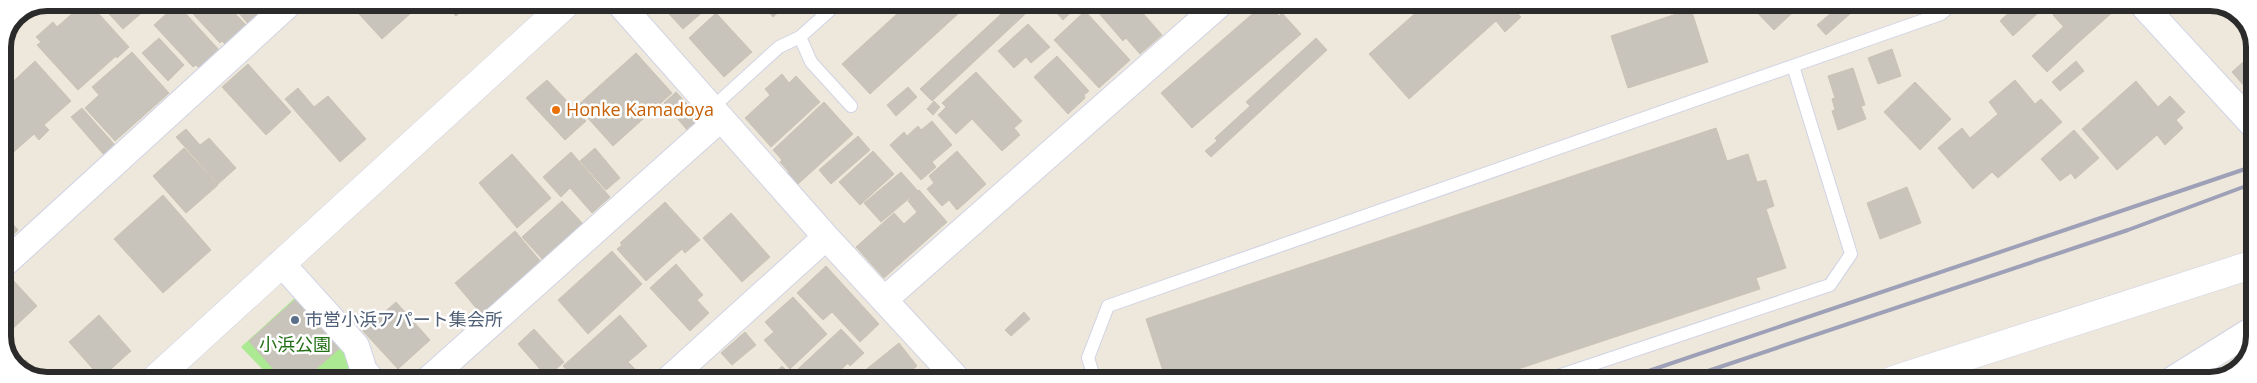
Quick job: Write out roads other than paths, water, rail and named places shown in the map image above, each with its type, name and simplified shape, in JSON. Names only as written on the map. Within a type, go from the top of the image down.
[{"type":"street","points":[[11,258],[280,11]]},
{"type":"street","points":[[164,371],[558,11]]},
{"type":"street","points":[[626,11],[826,237],[950,371]]},
{"type":"street","points":[[884,300],[1211,12]]},
{"type":"street","points":[[2149,12],[2246,117]]},
{"type":"street","points":[[437,371],[716,112]]},
{"type":"street","points":[[678,371],[826,237]]},
{"type":"street","points":[[281,263],[356,346],[364,371]]},
{"type":"street","points":[[1918,372],[2245,267]]},
{"type":"street","points":[[2185,372],[2245,335]]},
{"type":"lane","points":[[716,112],[779,47],[800,37],[829,11]]},
{"type":"lane","points":[[1092,371],[1088,358],[1108,306],[1944,12]]},
{"type":"lane","points":[[800,37],[811,62],[851,106]]},
{"type":"lane","points":[[1571,372],[1830,285],[1851,254],[1793,66]]},
{"type":"railway","points":[[1646,372],[2246,169]]},
{"type":"railway","points":[[1706,372],[2128,230],[2246,186]]},
{"type":"place","name":"Honke Kamadoya","points":[[556,110]]},
{"type":"place","name":"市営小浜アパート集会所","points":[[295,320]]},
{"type":"park label","name":"小浜公園","points":[[295,345]]}]
